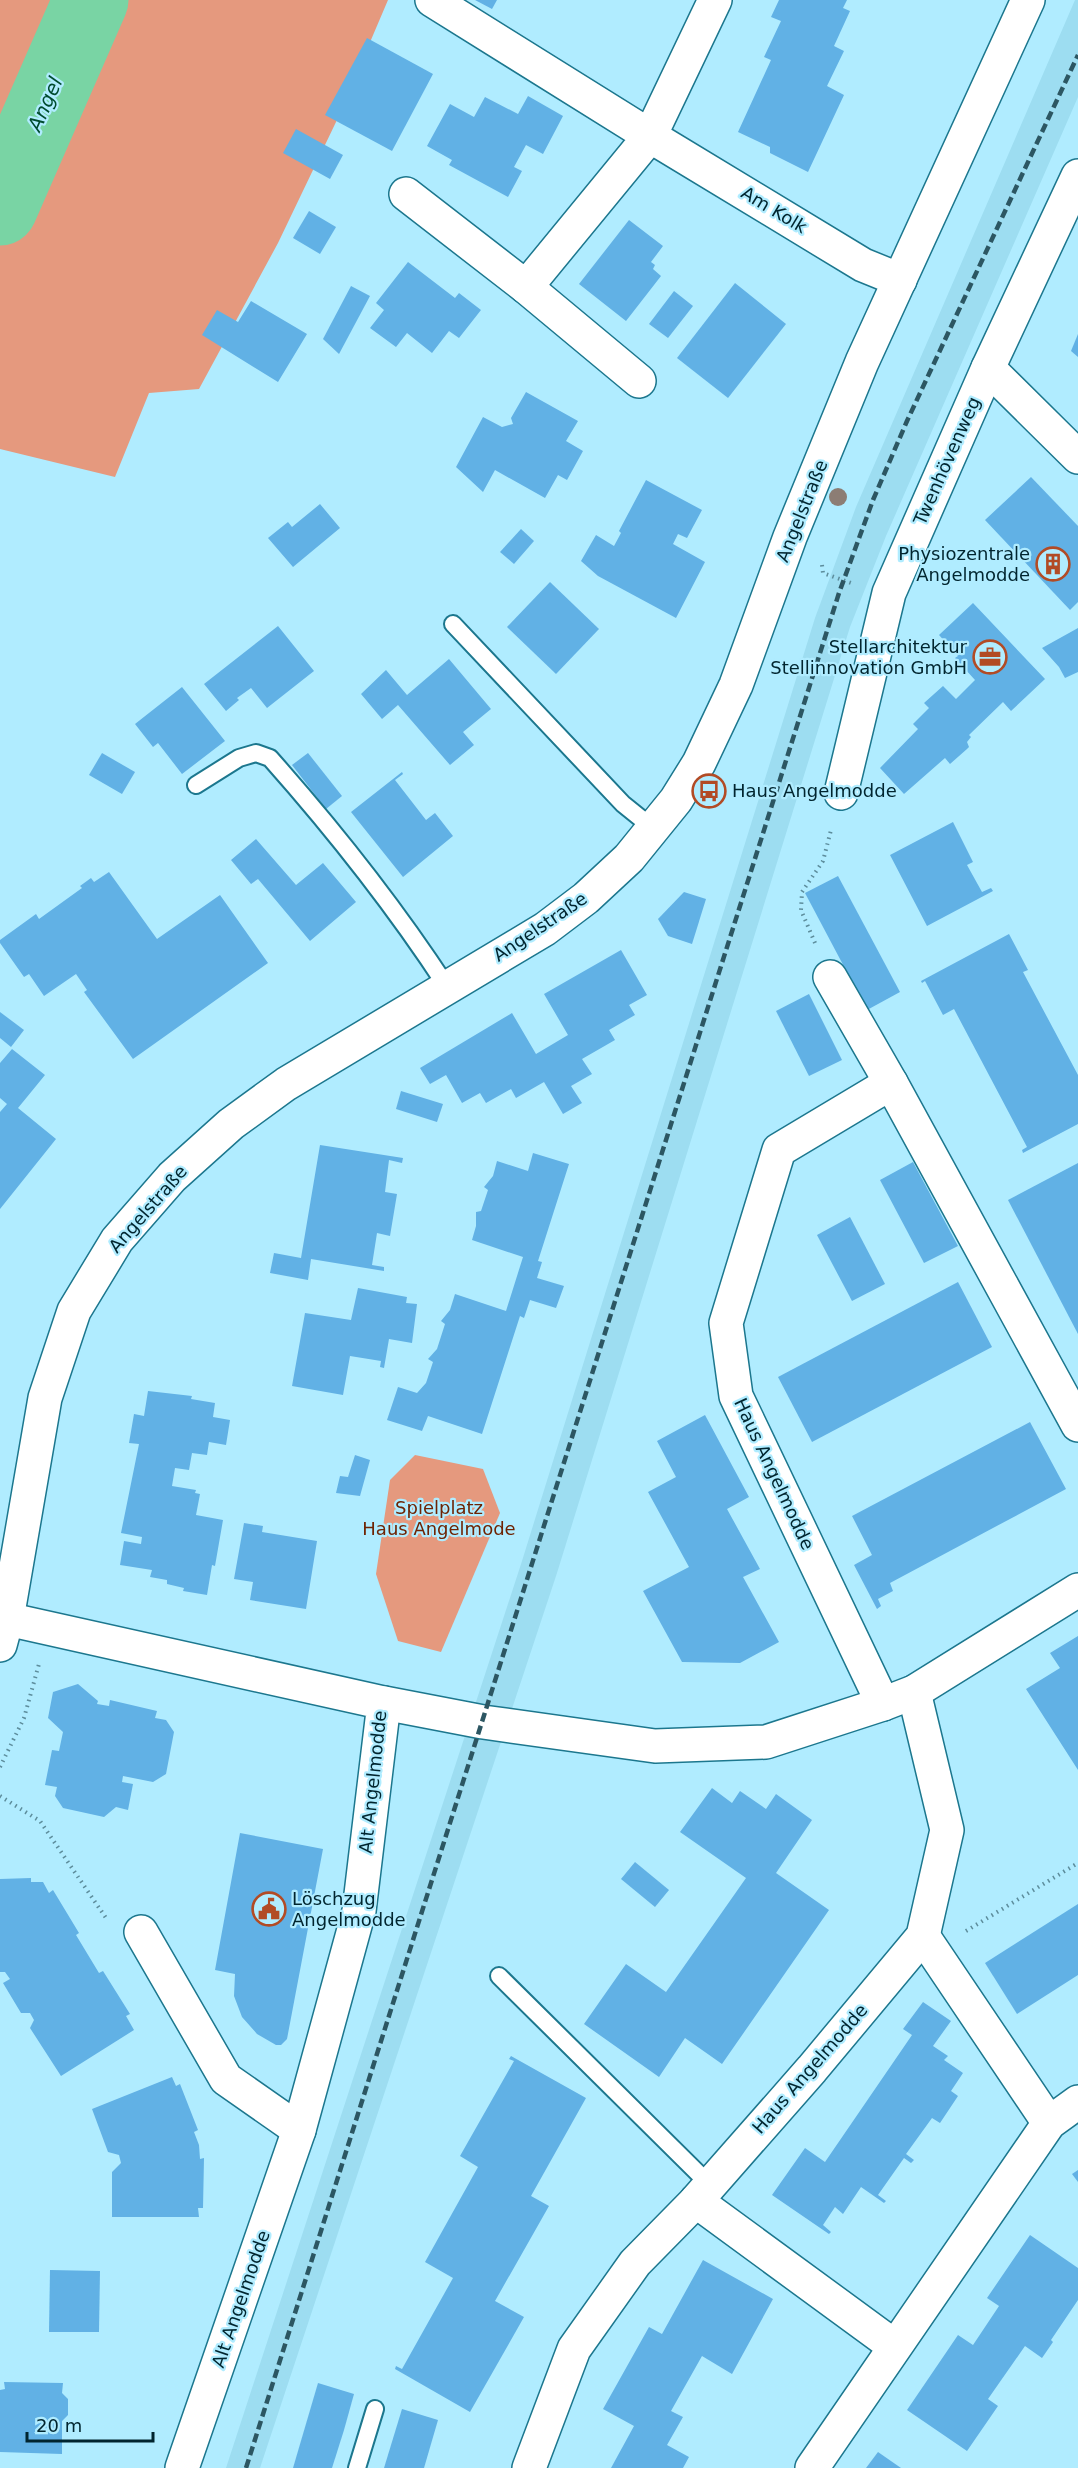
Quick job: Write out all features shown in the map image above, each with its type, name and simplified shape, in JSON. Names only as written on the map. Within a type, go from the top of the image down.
[{"type":"street","name":"Am Kolk","points":[[432,0],[863,265],[900,280]]},
{"type":"street","points":[[525,287],[650,135],[715,0]]},
{"type":"street","name":"Angelstraße","points":[[3,1632],[45,1398],[74,1311],[117,1240],[172,1177],[231,1124],[286,1084],[545,929],[586,898],[629,858],[676,800],[699,763],[727,704],[790,537],[862,362],[1028,0]]},
{"type":"street","name":"Twenhövenweg","points":[[841,793],[889,593],[988,368],[1078,176]]},
{"type":"street","points":[[406,194],[525,287],[639,381]]},
{"type":"street","points":[[988,368],[1078,457]]},
{"type":"street","points":[[830,977],[891,1083],[1078,1425]]},
{"type":"street","name":"Haus Angelmodde","points":[[883,1704],[736,1396],[726,1323],[779,1150],[891,1083]]},
{"type":"street","points":[[384,1703],[483,1722],[655,1746],[766,1742],[914,1692],[1078,1590]]},
{"type":"street","name":"Alt Angelmodde","points":[[3,1632],[46,1628],[384,1703],[358,1911],[299,2130],[182,2468]]},
{"type":"street","name":"Haus Angelmodde","points":[[529,2468],[574,2349],[635,2263],[703,2193],[812,2069],[923,1935],[947,1830],[914,1692]]},
{"type":"street","points":[[141,1932],[226,2079],[299,2130]]},
{"type":"street","points":[[923,1935],[1049,2123]]},
{"type":"street","points":[[812,2468],[1049,2123],[1078,2102]]},
{"type":"street","points":[[703,2193],[894,2346]]},
{"type":"lane","points":[[453,624],[623,804],[654,829]]},
{"type":"lane","points":[[196,785],[239,758],[256,753],[270,758],[391,909],[447,987]]},
{"type":"lane","points":[[499,1976],[703,2193]]},
{"type":"lane","points":[[357,2468],[375,2409]]},
{"type":"path","points":[[790,537],[819,548],[823,573],[843,581],[889,593]]},
{"type":"path","points":[[830,977],[801,910],[801,892],[823,861],[841,793]]},
{"type":"path","points":[[0,1767],[24,1718],[37,1673],[46,1628]]},
{"type":"path","points":[[0,1796],[40,1821],[123,1943],[141,1932]]},
{"type":"path","points":[[923,1935],[966,1931],[1078,1863]]},
{"type":"shaded area","points":[[1075,0],[1078,0],[1078,97],[886,536],[850,627],[557,1573],[260,2468],[226,2468],[522,1561],[815,618],[856,507]]},
{"type":"green space","points":[[0,0],[388,0],[336,122],[278,243],[199,389],[149,393],[115,477],[0,449]]},
{"type":"green space","name":"Spielplatz Haus Angelmode","points":[[415,1455],[483,1469],[500,1513],[441,1652],[398,1641],[376,1574],[390,1480]]},
{"type":"building","points":[[475,0],[497,0],[492,9]]},
{"type":"building","points":[[779,0],[847,0],[843,8],[850,11],[834,46],[844,51],[827,86],[844,95],[808,172],[770,153],[770,147],[738,132],[771,60],[764,57],[781,21],[771,17]]},
{"type":"building","points":[[367,38],[433,74],[392,151],[325,115]]},
{"type":"building","points":[[528,96],[563,116],[543,154],[526,145],[514,167],[522,171],[508,197],[449,165],[452,160],[427,146],[450,104],[474,117],[485,97],[518,114]]},
{"type":"building","points":[[296,129],[343,155],[330,179],[283,153]]},
{"type":"building","points":[[309,211],[336,227],[320,254],[293,238]]},
{"type":"building","points":[[629,220],[663,246],[651,262],[655,265],[653,269],[661,276],[626,321],[579,284]]},
{"type":"building","points":[[408,262],[455,298],[459,293],[481,310],[459,338],[449,331],[432,353],[407,333],[396,347],[370,328],[384,310],[376,303]]},
{"type":"building","points":[[735,283],[786,324],[728,398],[677,358]]},
{"type":"building","points":[[351,286],[370,296],[339,354],[323,339]]},
{"type":"building","points":[[674,291],[693,306],[668,338],[649,324]]},
{"type":"building","points":[[251,301],[307,334],[278,382],[202,335],[217,310],[238,322]]},
{"type":"building","points":[[1078,334],[1078,357],[1071,351]]},
{"type":"building","points":[[526,392],[578,421],[566,441],[583,451],[567,480],[558,475],[545,498],[495,470],[483,492],[456,467],[483,417],[502,427],[513,424],[511,418]]},
{"type":"building","name":"Physiozentrale Angelmodde","points":[[1031,477],[1078,526],[1078,602],[1070,610],[985,520]]},
{"type":"building","points":[[646,480],[702,510],[687,538],[678,534],[673,544],[705,562],[676,618],[598,576],[581,561],[596,535],[614,546],[621,533],[619,531]]},
{"type":"building","points":[[320,504],[340,528],[293,567],[268,538],[288,522],[292,527]]},
{"type":"building","points":[[521,529],[534,541],[514,564],[500,552]]},
{"type":"building","points":[[550,582],[599,629],[556,674],[507,627]]},
{"type":"building","points":[[973,603],[1045,679],[1011,711],[1003,702],[969,735],[971,737],[967,742],[969,747],[967,749],[950,764],[945,758],[904,794],[880,768],[918,729],[913,724],[929,708],[924,703],[943,686],[956,699],[975,680],[955,658],[958,656],[939,635]]},
{"type":"building","points":[[278,626],[314,671],[267,708],[251,688],[237,698],[239,700],[226,711],[204,684]]},
{"type":"building","points":[[1078,628],[1078,672],[1065,678],[1059,667],[1042,648]]},
{"type":"building","points":[[449,659],[491,709],[463,732],[474,745],[450,765],[398,705],[382,719],[361,694],[386,670],[407,695]]},
{"type":"building","points":[[182,687],[225,741],[182,774],[158,743],[153,747],[135,724]]},
{"type":"building","points":[[102,753],[135,772],[122,794],[89,775]]},
{"type":"building","points":[[308,753],[342,796],[326,809],[292,765]]},
{"type":"building","points":[[402,772],[403,774],[395,780],[426,820],[435,813],[453,836],[403,877],[351,812]]},
{"type":"building","points":[[953,822],[973,862],[967,865],[982,892],[991,888],[993,891],[927,926],[890,855]]},
{"type":"building","points":[[256,839],[296,885],[323,863],[356,902],[310,941],[258,879],[251,884],[231,860]]},
{"type":"building","points":[[109,872],[157,939],[220,895],[268,963],[133,1059],[84,992],[87,990],[76,974],[44,996],[29,974],[24,977],[0,943],[0,940],[36,914],[39,919],[82,888],[80,886],[91,878],[94,882]]},
{"type":"building","points":[[838,876],[900,992],[867,1010],[805,893]]},
{"type":"building","points":[[684,892],[706,899],[692,944],[668,936],[658,919]]},
{"type":"building","points":[[1009,934],[1028,970],[1023,972],[1078,1075],[1078,1124],[1023,1153],[1022,1150],[1027,1147],[954,1009],[943,1015],[925,981],[922,983],[921,981]]},
{"type":"building","points":[[621,950],[647,995],[629,1005],[635,1015],[609,1030],[615,1040],[582,1059],[592,1074],[571,1086],[582,1103],[563,1114],[544,1082],[516,1098],[511,1089],[486,1103],[480,1093],[462,1103],[446,1075],[430,1084],[420,1068],[512,1013],[536,1054],[568,1035],[544,994]]},
{"type":"building","points":[[809,994],[842,1060],[809,1076],[776,1011]]},
{"type":"building","points":[[0,1012],[24,1030],[11,1047],[0,1038]]},
{"type":"building","points":[[12,1049],[45,1075],[18,1108],[56,1139],[0,1209],[0,1112],[7,1104],[0,1098],[0,1063]]},
{"type":"building","points":[[401,1091],[443,1104],[437,1122],[396,1109]]},
{"type":"building","points":[[320,1145],[403,1158],[402,1163],[389,1160],[385,1192],[397,1194],[390,1236],[377,1233],[372,1265],[384,1267],[384,1271],[311,1259],[308,1280],[270,1273],[274,1253],[301,1258]]},
{"type":"building","points":[[533,1153],[569,1164],[538,1261],[542,1262],[537,1278],[564,1286],[556,1308],[530,1300],[524,1318],[520,1316],[482,1434],[428,1416],[422,1431],[387,1420],[398,1387],[417,1393],[426,1383],[433,1362],[428,1359],[437,1349],[445,1324],[441,1321],[450,1310],[455,1294],[506,1311],[523,1257],[472,1240],[476,1226],[476,1212],[481,1211],[488,1190],[484,1187],[493,1176],[497,1161],[528,1171]]},
{"type":"building","points":[[913,1162],[958,1246],[924,1263],[880,1180]]},
{"type":"building","points":[[1078,1163],[1078,1334],[1008,1200]]},
{"type":"building","points":[[850,1217],[885,1284],[852,1301],[817,1235]]},
{"type":"building","points":[[958,1282],[992,1347],[812,1442],[778,1377]]},
{"type":"building","points":[[358,1288],[407,1297],[406,1303],[417,1304],[412,1343],[389,1339],[384,1368],[380,1367],[381,1361],[350,1356],[343,1395],[292,1386],[305,1313],[351,1320]]},
{"type":"building","points":[[148,1391],[192,1396],[191,1399],[215,1403],[213,1417],[230,1420],[226,1445],[209,1442],[207,1455],[192,1453],[189,1470],[175,1468],[172,1486],[196,1490],[195,1493],[200,1494],[196,1515],[223,1520],[207,1595],[183,1591],[184,1588],[167,1584],[167,1580],[150,1577],[152,1570],[120,1565],[124,1541],[141,1544],[142,1537],[121,1533],[139,1444],[129,1443],[134,1414],[144,1416]]},
{"type":"building","points":[[705,1415],[749,1497],[727,1509],[760,1569],[743,1577],[779,1642],[740,1663],[682,1662],[643,1591],[689,1567],[648,1492],[676,1477],[657,1441]]},
{"type":"building","points":[[1030,1422],[1066,1489],[890,1583],[893,1591],[878,1599],[881,1606],[877,1609],[854,1565],[872,1555],[852,1516]]},
{"type":"building","points":[[355,1455],[370,1460],[360,1496],[336,1493],[340,1476],[348,1477]]},
{"type":"building","points":[[244,1523],[263,1526],[262,1532],[317,1541],[306,1609],[250,1600],[253,1582],[234,1579]]},
{"type":"building","points":[[1078,1636],[1078,1770],[1026,1689],[1060,1668],[1050,1653]]},
{"type":"building","points":[[78,1684],[98,1701],[97,1704],[109,1706],[110,1700],[157,1711],[155,1718],[166,1720],[174,1732],[166,1774],[153,1782],[123,1776],[122,1782],[133,1784],[128,1810],[116,1807],[104,1817],[63,1808],[55,1796],[57,1787],[45,1785],[52,1750],[59,1751],[63,1732],[48,1718],[53,1692]]},
{"type":"building","points":[[712,1788],[732,1803],[740,1791],[766,1809],[776,1794],[812,1820],[776,1873],[829,1910],[722,2064],[685,2038],[659,2077],[584,2024],[626,1964],[666,1992],[746,1878],[680,1832]]},
{"type":"building","name":"Löschzug Angelmodde","points":[[240,1833],[323,1849],[287,2039],[281,2045],[276,2045],[257,2034],[242,2017],[234,1996],[235,1974],[215,1970]]},
{"type":"building","points":[[635,1862],[669,1890],[655,1907],[621,1879]]},
{"type":"building","points":[[31,1878],[31,1882],[43,1882],[49,1893],[53,1890],[79,1933],[76,1935],[99,1973],[103,1971],[130,2014],[126,2016],[134,2030],[61,2076],[30,2028],[34,2020],[30,2013],[21,2013],[3,1983],[10,1979],[5,1972],[0,1972],[0,1879]]},
{"type":"building","points":[[1078,1904],[1078,1975],[1017,2014],[985,1963]]},
{"type":"building","points":[[923,2002],[951,2021],[933,2046],[948,2056],[944,2060],[963,2073],[951,2091],[958,2096],[940,2123],[932,2118],[906,2154],[914,2160],[911,2163],[904,2158],[878,2195],[886,2201],[884,2203],[861,2187],[843,2214],[835,2207],[823,2225],[831,2232],[829,2234],[772,2195],[805,2148],[825,2162],[912,2035],[903,2029]]},
{"type":"building","points":[[511,2056],[586,2098],[531,2196],[549,2206],[495,2301],[524,2317],[470,2412],[395,2369],[396,2366],[402,2369],[453,2278],[425,2262],[478,2167],[460,2156],[514,2061],[509,2059]]},
{"type":"building","points":[[172,2077],[176,2086],[180,2084],[198,2130],[194,2132],[199,2145],[200,2159],[204,2158],[203,2208],[198,2208],[199,2217],[112,2217],[112,2172],[121,2163],[119,2155],[108,2152],[92,2109]]},
{"type":"building","points":[[1078,2170],[1078,2182],[1072,2174]]},
{"type":"building","points":[[1030,2235],[1078,2268],[1078,2300],[1051,2340],[1053,2342],[1042,2358],[1025,2346],[988,2399],[998,2406],[967,2451],[907,2410],[958,2335],[973,2345],[999,2306],[987,2298]]},
{"type":"building","points":[[703,2260],[773,2299],[732,2374],[702,2356],[671,2411],[683,2417],[667,2445],[689,2457],[683,2468],[611,2468],[634,2426],[603,2409],[649,2327],[662,2334]]},
{"type":"building","points":[[50,2270],[100,2271],[99,2332],[49,2332]]},
{"type":"building","points":[[4,2382],[63,2383],[62,2393],[68,2399],[68,2415],[62,2421],[62,2454],[0,2452],[0,2390],[5,2389]]},
{"type":"building","points":[[318,2383],[354,2394],[344,2430],[332,2468],[293,2468]]},
{"type":"building","points":[[402,2409],[438,2420],[424,2468],[384,2468]]},
{"type":"building","points":[[878,2452],[901,2468],[866,2468]]},
{"type":"waterway","name":"Angel","points":[[0,208],[91,0]]},
{"type":"railway","points":[[246,2468],[839,593],[873,500],[907,421],[1078,55]]},
{"type":"place","name":"Physiozentrale Angelmodde","points":[[1053,564]]},
{"type":"place","name":"Stellarchitektur Stellinnovation GmbH","points":[[990,657]]},
{"type":"place","name":"Haus Angelmodde","points":[[709,791]]},
{"type":"place","name":"Löschzug Angelmodde","points":[[269,1909]]}]
